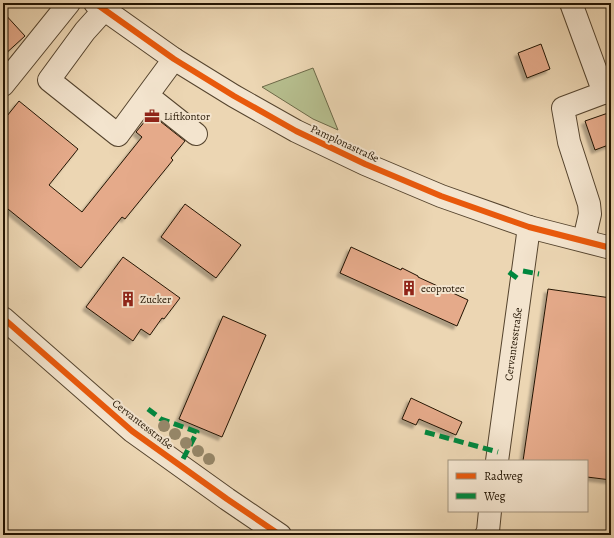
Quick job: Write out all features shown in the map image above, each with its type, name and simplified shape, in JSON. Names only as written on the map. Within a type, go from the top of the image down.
[{"type":"street","points":[[3,84],[69,3]]},
{"type":"street","points":[[571,3],[608,92],[563,108],[569,142],[589,204],[590,214],[584,240]]},
{"type":"street","points":[[99,6],[85,31],[49,80],[118,135],[174,59]]},
{"type":"street","name":"Pamplonastraße","points":[[99,6],[174,59],[234,96],[296,131],[365,164],[441,196],[529,227],[611,248]]},
{"type":"street","points":[[148,96],[196,134]]},
{"type":"street","name":"Cervantesstraße","points":[[497,460],[529,227]]},
{"type":"street","name":"Cervantesstraße","points":[[3,318],[132,431],[280,535]]},
{"type":"street","points":[[486,535],[488,531],[490,512]]},
{"type":"green space","points":[[313,68],[338,130],[313,119],[262,87]]},
{"type":"building","points":[[3,12],[25,36],[3,56]]},
{"type":"building","points":[[541,44],[550,69],[527,78],[518,53]]},
{"type":"building","points":[[19,101],[78,149],[49,185],[82,212],[142,137],[136,132],[151,114],[185,141],[171,158],[173,160],[125,219],[122,217],[81,268],[3,205],[3,121]]},
{"type":"building","points":[[611,112],[611,144],[595,150],[585,121]]},
{"type":"building","points":[[185,204],[241,245],[216,278],[161,237]]},
{"type":"building","name":"ecoprotec","points":[[351,247],[401,270],[402,268],[468,300],[457,326],[340,273]]},
{"type":"building","name":"Zucker","points":[[123,257],[180,298],[164,319],[162,318],[150,335],[141,329],[133,341],[86,307]]},
{"type":"building","points":[[548,289],[611,298],[611,480],[588,477],[588,460],[523,460]]},
{"type":"building","points":[[223,316],[266,335],[222,437],[179,419]]},
{"type":"building","points":[[411,398],[462,422],[456,435],[419,419],[416,425],[402,419]]},
{"type":"marked path","points":[[523,271],[539,274]]},
{"type":"marked path","points":[[509,272],[521,281]]},
{"type":"marked path","points":[[148,409],[161,419],[197,432],[180,465]]},
{"type":"marked path","points":[[425,432],[498,452]]},
{"type":"cycle path","points":[[95,3],[174,59],[234,96],[296,131],[365,164],[441,196],[529,227],[611,248]]},
{"type":"cycle path","points":[[3,318],[132,431],[280,535]]},
{"type":"place","name":"Liftkontor","points":[[152,116]]},
{"type":"place","name":"ecoprotec","points":[[409,288]]},
{"type":"place","name":"Zucker","points":[[128,299]]}]
